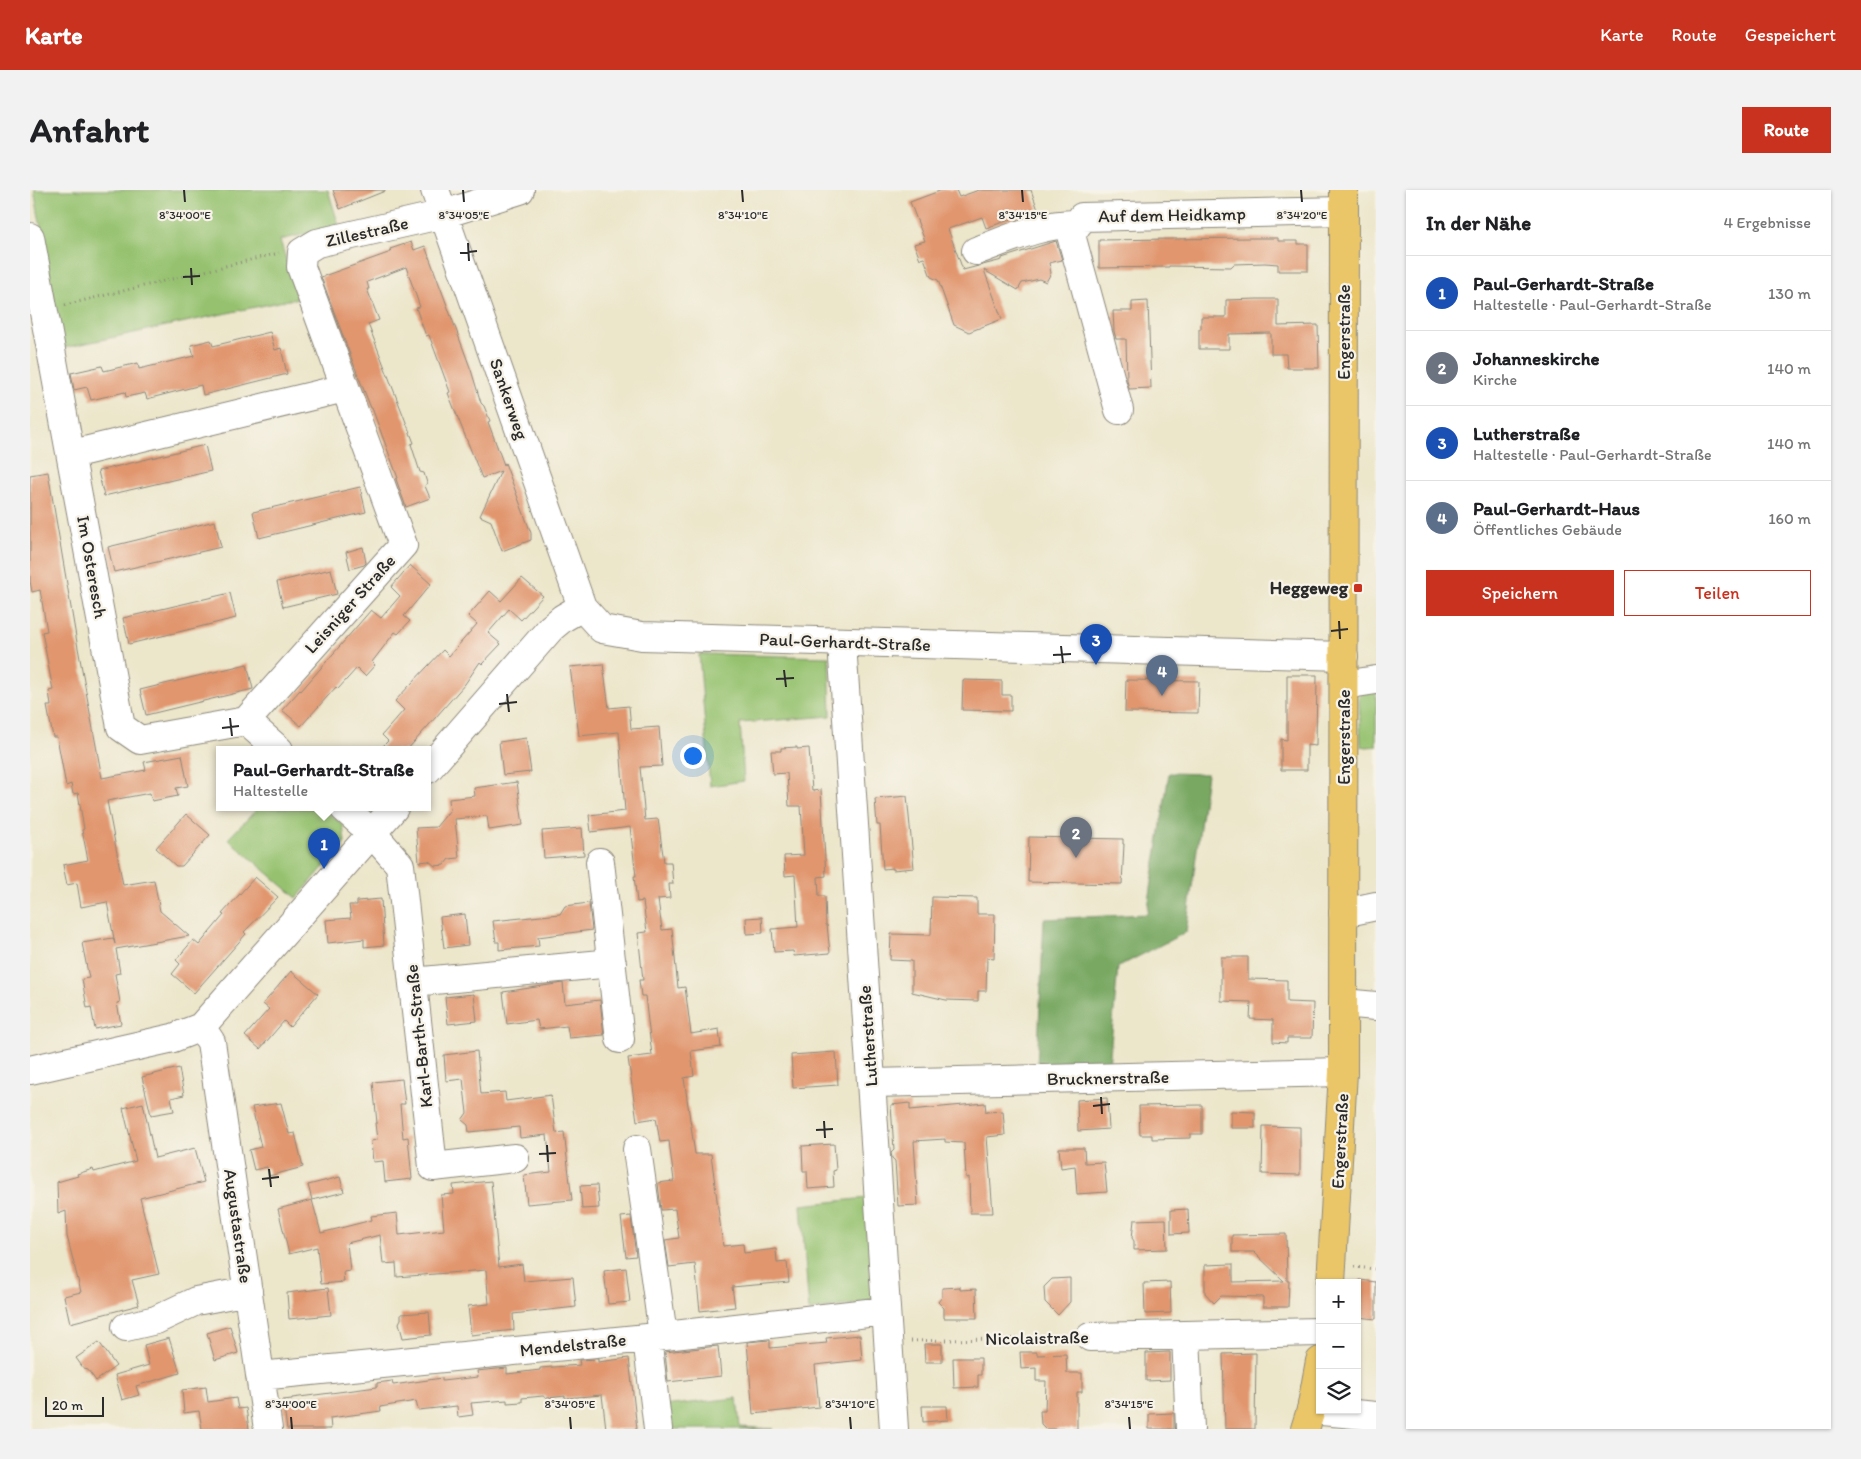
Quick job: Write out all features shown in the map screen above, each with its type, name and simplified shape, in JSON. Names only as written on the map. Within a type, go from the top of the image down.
[{"type":"main road","name":"Engerstraße","points":[[1331,1279],[1343,1072],[1344,200]]},
{"type":"main road","points":[[1308,1420],[1318,1369]]},
{"type":"street","name":"Zillestraße","points":[[302,252],[317,243],[440,202],[520,190]]},
{"type":"street","name":"Auf dem Heidkamp","points":[[1119,410],[1071,235],[1082,217],[1344,200]]},
{"type":"street","name":"Sankerweg","points":[[440,202],[582,607]]},
{"type":"street","points":[[976,251],[1046,226],[1061,223],[1078,224]]},
{"type":"street","name":"Im Osteresch","points":[[30,237],[72,454],[121,727],[140,740],[246,721]]},
{"type":"street","name":"Leisniger Straße","points":[[246,721],[403,545],[301,267],[302,252]]},
{"type":"street","points":[[72,454],[345,388]]},
{"type":"street","points":[[431,766],[550,628],[582,607]]},
{"type":"street","name":"Paul-Gerhardt-Straße","points":[[582,607],[602,628],[642,636],[1344,656]]},
{"type":"street","name":"Lutherstraße","points":[[842,642],[894,1429]]},
{"type":"street","points":[[1344,685],[1376,680]]},
{"type":"street","points":[[246,721],[274,746]]},
{"type":"street","points":[[347,811],[372,833]]},
{"type":"street","points":[[30,1070],[173,1038],[201,1027],[391,811]]},
{"type":"street","name":"Karl-Barth-Straße","points":[[372,833],[400,865],[433,1167],[515,1158]]},
{"type":"street","points":[[600,862],[620,1039]]},
{"type":"street","points":[[1343,913],[1376,906]]},
{"type":"street","points":[[413,982],[612,962]]},
{"type":"street","points":[[1343,1003],[1376,1006]]},
{"type":"street","name":"Augustastraße","points":[[201,1027],[211,1042],[268,1429]]},
{"type":"street","name":"Brucknerstraße","points":[[872,1083],[1343,1072]]},
{"type":"street","points":[[638,1149],[655,1336],[658,1429]]},
{"type":"street","points":[[126,1327],[156,1320],[196,1301],[248,1291]]},
{"type":"street","name":"Mendelstraße","points":[[260,1376],[655,1336],[885,1310]]},
{"type":"street","name":"Nicolaistraße","points":[[1090,1337],[1316,1332]]},
{"type":"street","points":[[1186,1335],[1190,1429]]},
{"type":"street","points":[[1308,1420],[1376,1416]]},
{"type":"path","points":[[45,311],[278,253],[302,252]]},
{"type":"path","name":"Nicolaistraße","points":[[887,1342],[1090,1337]]},
{"type":"green space","points":[[34,190],[328,190],[339,226],[280,240],[298,298],[63,348]]},
{"type":"green space","points":[[699,654],[829,657],[831,716],[740,723],[744,781],[710,786]]},
{"type":"green space","points":[[1376,685],[1376,746],[1361,746],[1359,695]]},
{"type":"green space","points":[[1169,773],[1207,774],[1186,932],[1118,967],[1109,1066],[1037,1067],[1044,919],[1147,914]]},
{"type":"green space","points":[[255,811],[326,811],[343,825],[345,842],[297,898],[228,839]]},
{"type":"green space","points":[[867,1198],[875,1295],[868,1302],[809,1311],[801,1205]]},
{"type":"green space","points":[[737,1398],[740,1427],[773,1429],[666,1429],[663,1406]]},
{"type":"building","points":[[333,190],[385,190],[385,191],[340,209]]},
{"type":"building","points":[[942,190],[956,190],[959,197],[979,190],[1031,190],[1038,210],[986,228],[982,217],[948,229],[963,270],[1002,260],[1002,258],[1056,241],[1062,260],[1049,263],[1051,273],[1046,282],[1039,279],[1022,283],[1018,290],[984,270],[1002,319],[969,332],[954,325],[938,280],[931,277],[924,258],[920,259],[914,244],[925,241],[910,202]]},
{"type":"building","points":[[1278,238],[1278,241],[1298,241],[1298,244],[1308,244],[1308,271],[1278,271],[1278,264],[1265,263],[1234,264],[1231,267],[1099,268],[1099,240]]},
{"type":"building","points":[[411,242],[414,250],[425,246],[471,370],[481,403],[490,421],[488,422],[531,533],[531,540],[502,551],[491,521],[480,516],[501,471],[482,478],[448,393],[450,392],[429,335],[426,336],[416,308],[420,307],[406,267],[367,282],[369,289],[367,289],[379,320],[368,324],[414,443],[411,444],[420,472],[424,473],[427,483],[425,486],[430,498],[406,507],[396,479],[398,478],[321,277],[391,252],[390,249]]},
{"type":"building","points":[[1278,299],[1278,326],[1318,325],[1319,368],[1287,368],[1286,354],[1271,354],[1271,333],[1229,334],[1229,349],[1199,349],[1201,317],[1226,317],[1226,300]]},
{"type":"building","points":[[1148,301],[1151,388],[1129,389],[1126,339],[1116,339],[1113,311],[1132,311],[1132,302]]},
{"type":"building","points":[[270,332],[275,350],[281,348],[287,374],[203,395],[201,385],[147,399],[145,393],[126,397],[125,392],[91,400],[87,387],[74,390],[71,373],[102,366],[104,371],[138,363],[139,369],[194,356],[191,345],[211,340],[213,346]]},
{"type":"building","points":[[205,445],[211,471],[104,496],[98,471]]},
{"type":"building","points":[[48,472],[102,778],[146,770],[144,762],[182,755],[188,786],[176,788],[178,796],[152,801],[150,793],[107,801],[123,885],[154,880],[160,911],[189,936],[116,949],[120,973],[115,974],[120,1002],[117,1003],[121,1024],[95,1029],[91,1007],[87,1008],[82,979],[89,978],[82,943],[113,938],[115,944],[107,902],[81,907],[77,883],[67,885],[63,865],[88,860],[82,830],[84,829],[78,793],[73,794],[71,784],[66,786],[57,737],[53,737],[47,706],[51,706],[49,691],[53,690],[42,632],[47,631],[40,590],[32,592],[30,581],[30,475]]},
{"type":"building","points":[[360,487],[366,512],[259,538],[253,512]]},
{"type":"building","points":[[215,521],[221,547],[114,572],[108,547]]},
{"type":"building","points":[[363,547],[366,563],[350,569],[346,552]]},
{"type":"building","points":[[410,565],[431,584],[404,616],[410,621],[398,634],[395,632],[372,662],[375,665],[365,676],[357,668],[338,689],[336,687],[301,726],[282,710],[301,691],[371,610],[381,618],[400,596],[391,587]]},
{"type":"building","points":[[331,569],[337,594],[283,607],[277,582]]},
{"type":"building","points":[[522,578],[543,596],[521,620],[509,609],[488,633],[501,644],[482,664],[480,662],[465,684],[411,746],[383,746],[388,741],[382,735],[404,710],[395,701],[443,650],[449,656],[477,624],[468,616],[490,591],[501,601]]},
{"type":"building","points":[[230,593],[236,618],[129,644],[123,618]]},
{"type":"building","points":[[247,664],[253,689],[146,715],[140,690]]},
{"type":"building","points":[[603,664],[609,708],[629,706],[631,729],[659,727],[662,766],[640,767],[645,820],[658,819],[664,862],[671,862],[673,884],[669,884],[670,898],[658,899],[662,930],[672,929],[678,988],[685,987],[691,1034],[719,1029],[721,1047],[691,1051],[694,1076],[684,1078],[695,1154],[711,1154],[723,1246],[743,1244],[744,1253],[776,1249],[777,1263],[787,1262],[789,1282],[732,1287],[735,1307],[700,1311],[695,1264],[669,1267],[665,1240],[679,1238],[675,1209],[661,1210],[658,1183],[674,1181],[669,1141],[660,1142],[656,1118],[637,1121],[628,1058],[652,1055],[645,996],[641,996],[639,980],[643,980],[638,933],[647,932],[643,901],[637,902],[630,827],[591,832],[589,815],[625,811],[619,732],[579,736],[570,667]]},
{"type":"building","points":[[1287,675],[1317,675],[1316,746],[1307,745],[1307,770],[1281,770],[1281,739],[1287,740]]},
{"type":"building","points":[[963,680],[1002,681],[1002,695],[1011,695],[1011,711],[962,710]]},
{"type":"building","points":[[1126,680],[1199,681],[1198,713],[1125,712]]},
{"type":"building","points":[[526,738],[531,772],[503,775],[499,742]]},
{"type":"building","points":[[797,747],[797,749],[809,748],[812,791],[821,790],[826,876],[818,877],[819,896],[825,896],[826,925],[830,953],[794,956],[793,951],[774,952],[772,929],[798,927],[795,875],[785,876],[784,856],[804,855],[801,806],[789,806],[787,773],[773,774],[771,751],[781,751],[781,748]]},
{"type":"building","points":[[517,782],[523,825],[489,830],[487,816],[455,819],[459,858],[449,859],[444,865],[435,866],[429,861],[419,862],[416,828],[436,827],[450,810],[449,799],[475,796],[474,788]]},
{"type":"building","points":[[907,796],[914,868],[883,869],[880,825],[877,825],[875,799]]},
{"type":"building","points":[[186,814],[210,835],[182,866],[176,866],[156,848]]},
{"type":"building","points":[[582,828],[584,855],[544,858],[542,831]]},
{"type":"building","points":[[1029,837],[1123,839],[1122,884],[1028,882]]},
{"type":"building","points":[[255,877],[278,897],[244,932],[246,934],[194,993],[172,974],[180,964],[176,960],[193,940],[199,945],[224,915],[222,914]]},
{"type":"building","points":[[932,897],[977,898],[977,914],[995,914],[994,959],[987,958],[986,991],[978,991],[978,1001],[946,1000],[912,992],[912,961],[890,960],[891,934],[931,935]]},
{"type":"building","points":[[381,899],[384,945],[364,947],[364,939],[328,943],[326,920],[351,918],[349,905],[357,905],[357,901]]},
{"type":"building","points":[[589,903],[592,930],[538,937],[539,946],[499,950],[499,942],[496,942],[493,921],[560,914],[565,906]]},
{"type":"building","points":[[465,914],[468,945],[444,948],[440,917]]},
{"type":"building","points":[[762,917],[763,933],[747,934],[746,918]]},
{"type":"building","points":[[1221,957],[1248,957],[1248,979],[1287,980],[1287,1002],[1313,1003],[1312,1038],[1287,1038],[1287,1043],[1273,1042],[1273,1020],[1250,1019],[1251,1002],[1221,1001]]},
{"type":"building","points":[[291,971],[318,994],[290,1027],[284,1021],[260,1049],[245,1036],[269,1009],[263,1004]]},
{"type":"building","points":[[563,983],[565,1004],[600,1000],[604,1035],[569,1038],[567,1026],[539,1029],[537,1020],[507,1024],[503,992]]},
{"type":"building","points":[[474,994],[477,1021],[448,1024],[445,997]]},
{"type":"building","points":[[477,1051],[481,1094],[505,1092],[506,1101],[551,1095],[556,1133],[564,1132],[572,1200],[527,1204],[524,1175],[551,1172],[547,1135],[520,1138],[519,1127],[469,1132],[468,1125],[462,1120],[467,1113],[463,1079],[446,1081],[444,1055]]},
{"type":"building","points":[[836,1052],[838,1085],[793,1088],[791,1055]]},
{"type":"building","points":[[179,1068],[184,1095],[171,1098],[174,1111],[151,1115],[142,1077]]},
{"type":"building","points":[[402,1079],[405,1104],[400,1104],[403,1138],[408,1137],[412,1179],[385,1182],[383,1161],[373,1162],[371,1141],[377,1140],[375,1123],[377,1123],[373,1082]]},
{"type":"building","points":[[1107,1098],[1109,1129],[1078,1131],[1077,1100]]},
{"type":"building","points":[[143,1103],[155,1158],[195,1148],[204,1182],[140,1198],[159,1274],[132,1280],[139,1305],[70,1323],[64,1296],[81,1292],[67,1236],[66,1211],[58,1214],[57,1182],[93,1169],[94,1172],[136,1161],[123,1108]]},
{"type":"building","points":[[281,1103],[289,1134],[295,1133],[303,1167],[269,1176],[267,1167],[254,1170],[249,1150],[261,1147],[252,1107]]},
{"type":"building","points":[[910,1103],[910,1110],[985,1103],[986,1112],[1003,1111],[1005,1135],[987,1137],[993,1213],[970,1213],[969,1177],[966,1178],[964,1143],[945,1142],[945,1139],[914,1141],[918,1205],[898,1206],[895,1161],[891,1153],[894,1150],[891,1105]]},
{"type":"building","points":[[1202,1105],[1202,1134],[1190,1134],[1190,1138],[1152,1139],[1152,1135],[1140,1135],[1139,1106]]},
{"type":"building","points":[[1231,1111],[1255,1112],[1255,1128],[1231,1128]]},
{"type":"building","points":[[1263,1126],[1300,1127],[1300,1175],[1262,1174]]},
{"type":"building","points":[[834,1144],[836,1170],[833,1171],[834,1187],[808,1189],[807,1171],[803,1171],[802,1146]]},
{"type":"building","points":[[1059,1148],[1084,1148],[1085,1163],[1104,1162],[1107,1192],[1077,1194],[1075,1166],[1061,1168]]},
{"type":"building","points":[[340,1177],[344,1192],[312,1200],[308,1185]]},
{"type":"building","points":[[491,1181],[499,1267],[522,1264],[524,1281],[573,1277],[576,1307],[513,1314],[514,1330],[471,1335],[468,1306],[489,1304],[486,1270],[397,1277],[396,1263],[383,1264],[380,1235],[347,1243],[350,1271],[343,1272],[344,1282],[321,1284],[317,1247],[289,1254],[278,1209],[312,1200],[321,1233],[372,1220],[371,1216],[397,1213],[399,1235],[444,1230],[441,1195],[454,1194],[453,1185]]},
{"type":"building","points":[[597,1185],[599,1208],[582,1209],[580,1186]]},
{"type":"building","points":[[1188,1209],[1189,1233],[1171,1234],[1171,1210]]},
{"type":"building","points":[[631,1216],[636,1256],[626,1257],[621,1217]]},
{"type":"building","points":[[1166,1219],[1167,1249],[1134,1250],[1132,1238],[1134,1220]]},
{"type":"building","points":[[1286,1234],[1287,1281],[1289,1281],[1288,1307],[1263,1307],[1263,1297],[1221,1296],[1214,1303],[1205,1293],[1205,1265],[1233,1264],[1233,1282],[1284,1281],[1254,1252],[1232,1252],[1232,1235]]},
{"type":"building","points":[[626,1268],[630,1302],[608,1304],[604,1271]]},
{"type":"building","points":[[1070,1278],[1070,1302],[1058,1315],[1045,1302],[1044,1287],[1052,1279]]},
{"type":"building","points":[[1361,1280],[1376,1282],[1376,1319],[1361,1317]]},
{"type":"building","points":[[1170,1282],[1171,1313],[1145,1314],[1144,1283]]},
{"type":"building","points":[[960,1287],[960,1290],[976,1289],[977,1318],[944,1318],[944,1308],[938,1302],[942,1297],[942,1288]]},
{"type":"building","points":[[328,1288],[331,1315],[289,1319],[287,1293]]},
{"type":"building","points":[[429,1312],[431,1335],[403,1338],[399,1323],[401,1314]]},
{"type":"building","points":[[230,1326],[238,1353],[215,1360],[207,1333]]},
{"type":"building","points":[[860,1335],[862,1360],[815,1365],[819,1407],[753,1414],[747,1342],[770,1340],[770,1348],[827,1343],[826,1338]]},
{"type":"building","points":[[169,1338],[180,1373],[136,1386],[139,1395],[122,1400],[115,1375],[149,1365],[144,1345]]},
{"type":"building","points":[[99,1342],[116,1366],[96,1381],[76,1358]]},
{"type":"building","points":[[924,1344],[942,1344],[942,1362],[925,1362]]},
{"type":"building","points":[[718,1346],[721,1376],[668,1382],[665,1352]]},
{"type":"building","points":[[1020,1352],[1037,1352],[1037,1355],[1066,1354],[1067,1373],[1082,1373],[1082,1392],[1077,1392],[1077,1429],[1046,1429],[1041,1424],[1040,1411],[1045,1411],[1046,1381],[1036,1381],[1036,1368],[1021,1369]]},
{"type":"building","points":[[1170,1352],[1170,1380],[1146,1381],[1146,1353]]},
{"type":"building","points":[[1256,1353],[1255,1429],[1225,1429],[1223,1354]]},
{"type":"building","points":[[629,1358],[637,1429],[606,1429],[602,1395],[565,1398],[565,1396],[547,1398],[543,1396],[522,1398],[522,1402],[507,1403],[507,1400],[471,1403],[473,1415],[458,1417],[457,1406],[418,1410],[416,1401],[380,1407],[381,1411],[330,1418],[331,1429],[287,1429],[283,1400],[292,1398],[377,1387],[377,1383],[392,1381],[393,1385],[442,1378],[442,1381],[478,1377],[477,1371],[507,1368],[507,1374],[540,1370],[540,1368],[580,1365],[579,1360],[598,1359],[598,1362]]},
{"type":"building","points":[[953,1358],[981,1358],[981,1375],[978,1375],[978,1387],[954,1388]]},
{"type":"building","points":[[206,1387],[208,1402],[236,1398],[238,1409],[246,1408],[249,1429],[202,1429],[199,1411],[184,1413],[182,1390]]},
{"type":"building","points":[[922,1406],[947,1406],[948,1420],[923,1422]]},
{"type":"building","points":[[1174,1413],[1174,1429],[1149,1429],[1149,1414]]},
{"type":"place","name":"Heggeweg","points":[[1358,588]]},
{"type":"place","name":"Lutherstraße","points":[[1096,665]]},
{"type":"place","name":"Paul-Gerhardt-Haus","points":[[1162,696]]},
{"type":"place","name":"Johanneskirche","points":[[1076,858]]},
{"type":"place","name":"Paul-Gerhardt-Straße","points":[[324,869]]}]
